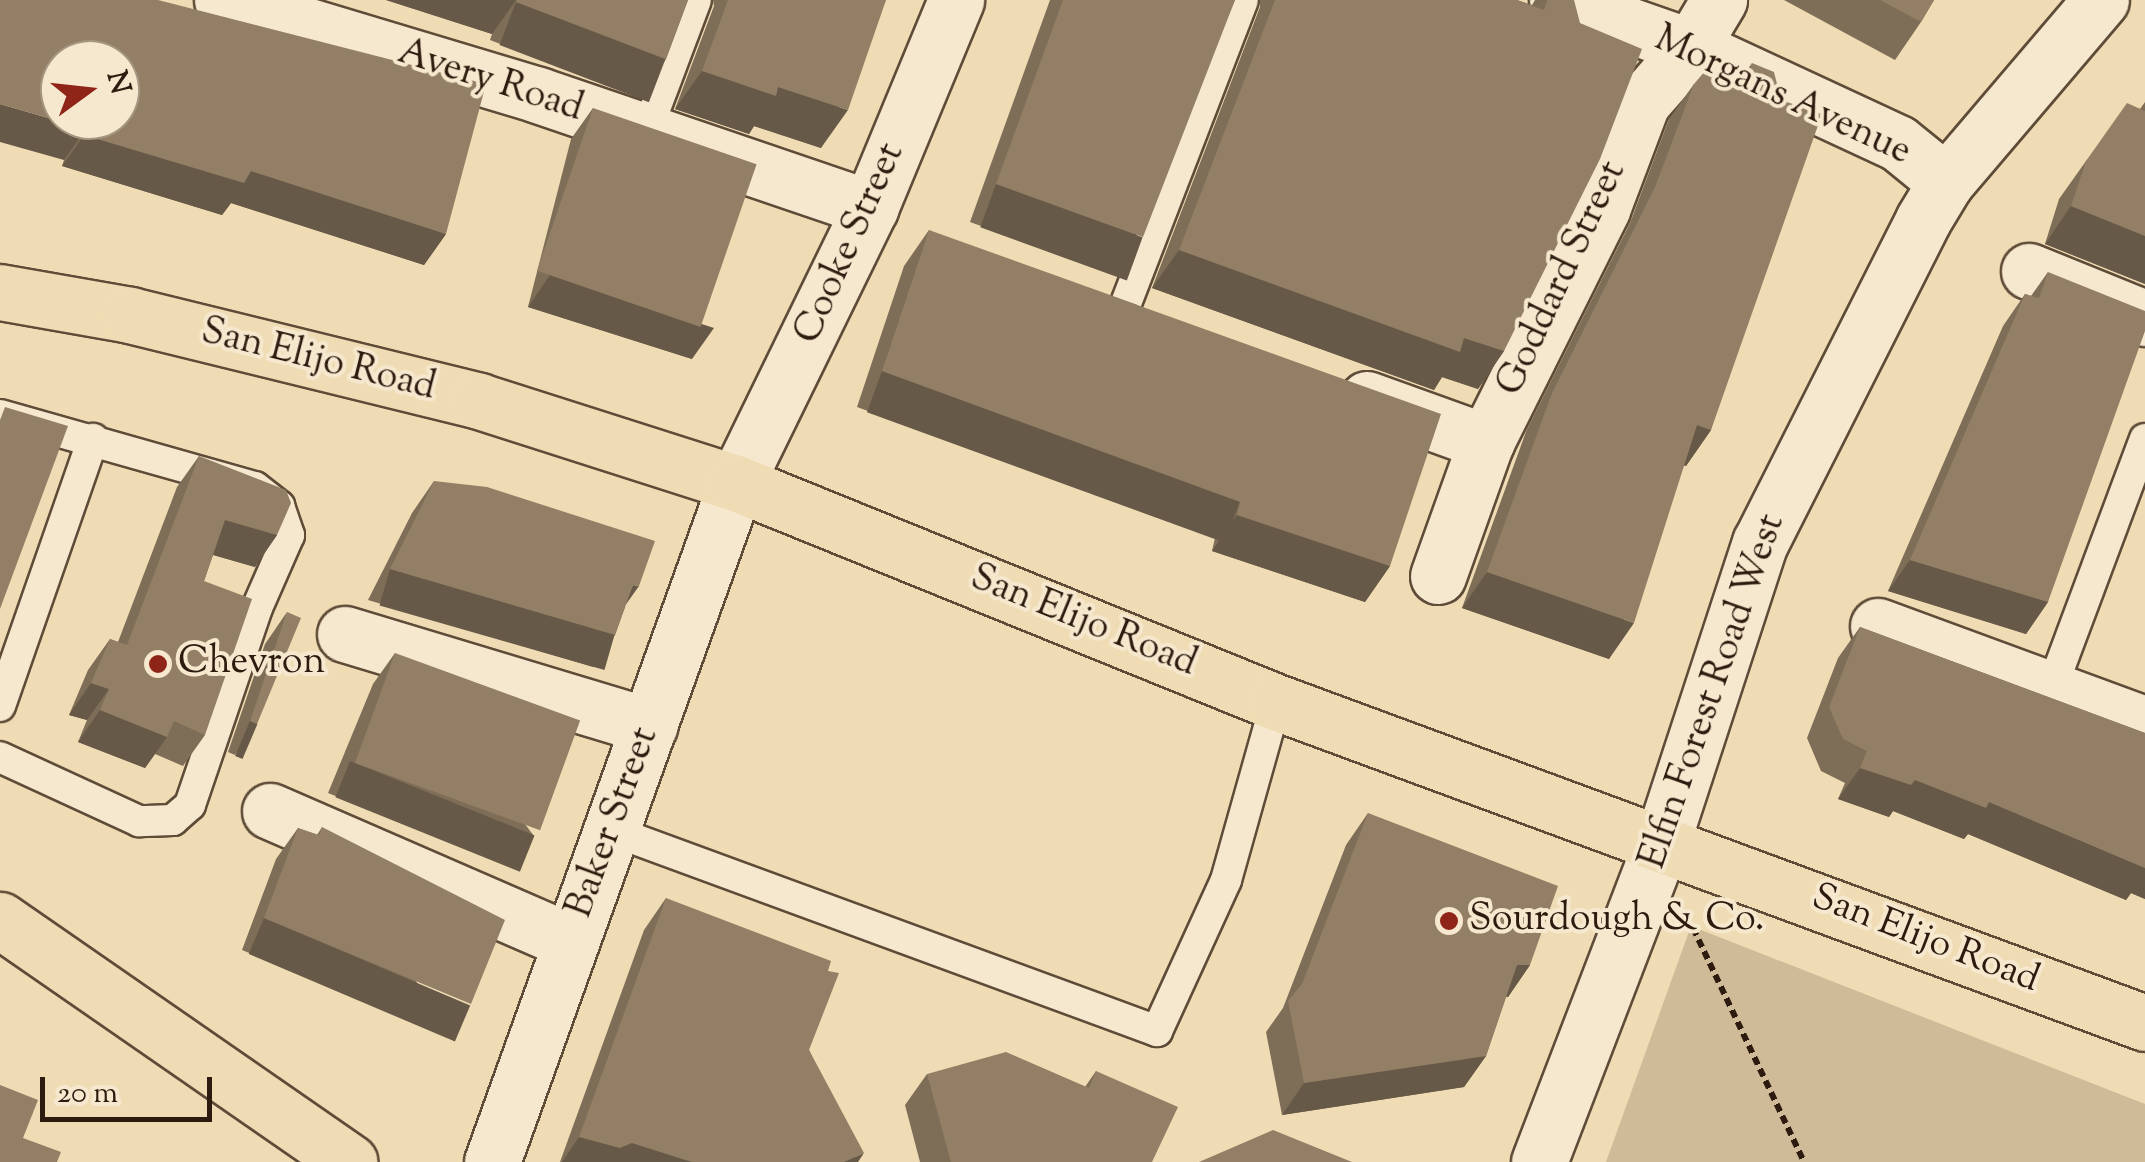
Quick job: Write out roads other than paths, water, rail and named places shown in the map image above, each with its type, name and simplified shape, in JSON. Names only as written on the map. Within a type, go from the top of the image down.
[{"type":"main road","name":"San Elijo Road","points":[[0,292],[130,315],[479,401],[736,484],[1276,702],[2145,1023]]},
{"type":"main road","points":[[0,920],[349,1162]]},
{"type":"street","name":"Cooke Street","points":[[736,484],[870,208],[956,0]]},
{"type":"street","name":"Morgans Avenue","points":[[1558,0],[1692,47],[1898,143],[1946,182]]},
{"type":"street","name":"Goddard Street","points":[[1438,576],[1486,442],[1602,209],[1642,103],[1692,47],[1719,0]]},
{"type":"street","name":"Elfin Forest Road West","points":[[1539,1162],[1662,842],[1760,543],[1946,182],[2102,0]]},
{"type":"street","name":"Avery Road","points":[[251,4],[870,208]]},
{"type":"street","points":[[2029,271],[2145,318]]},
{"type":"street","points":[[1067,290],[1178,331]]},
{"type":"street","points":[[1323,383],[1486,442]]},
{"type":"street","name":"Baker Street","points":[[492,1162],[736,484]]},
{"type":"street","points":[[1878,626],[2145,724]]},
{"type":"street","points":[[345,634],[650,726]]},
{"type":"street","points":[[270,811],[571,942]]},
{"type":"lane","points":[[646,133],[696,0]]},
{"type":"lane","points":[[1124,311],[1243,0]]},
{"type":"lane","points":[[0,415],[93,438],[255,487],[278,506],[289,535],[190,806],[173,820],[140,821],[0,757]]},
{"type":"lane","points":[[0,706],[93,438]]},
{"type":"lane","points":[[2052,690],[2145,440]]},
{"type":"lane","points":[[610,830],[1158,1031],[1232,860],[1276,702]]},
{"type":"place","name":"Chevron","points":[[158,664]]},
{"type":"place","name":"Sourdough & Co.","points":[[1449,921]]}]
